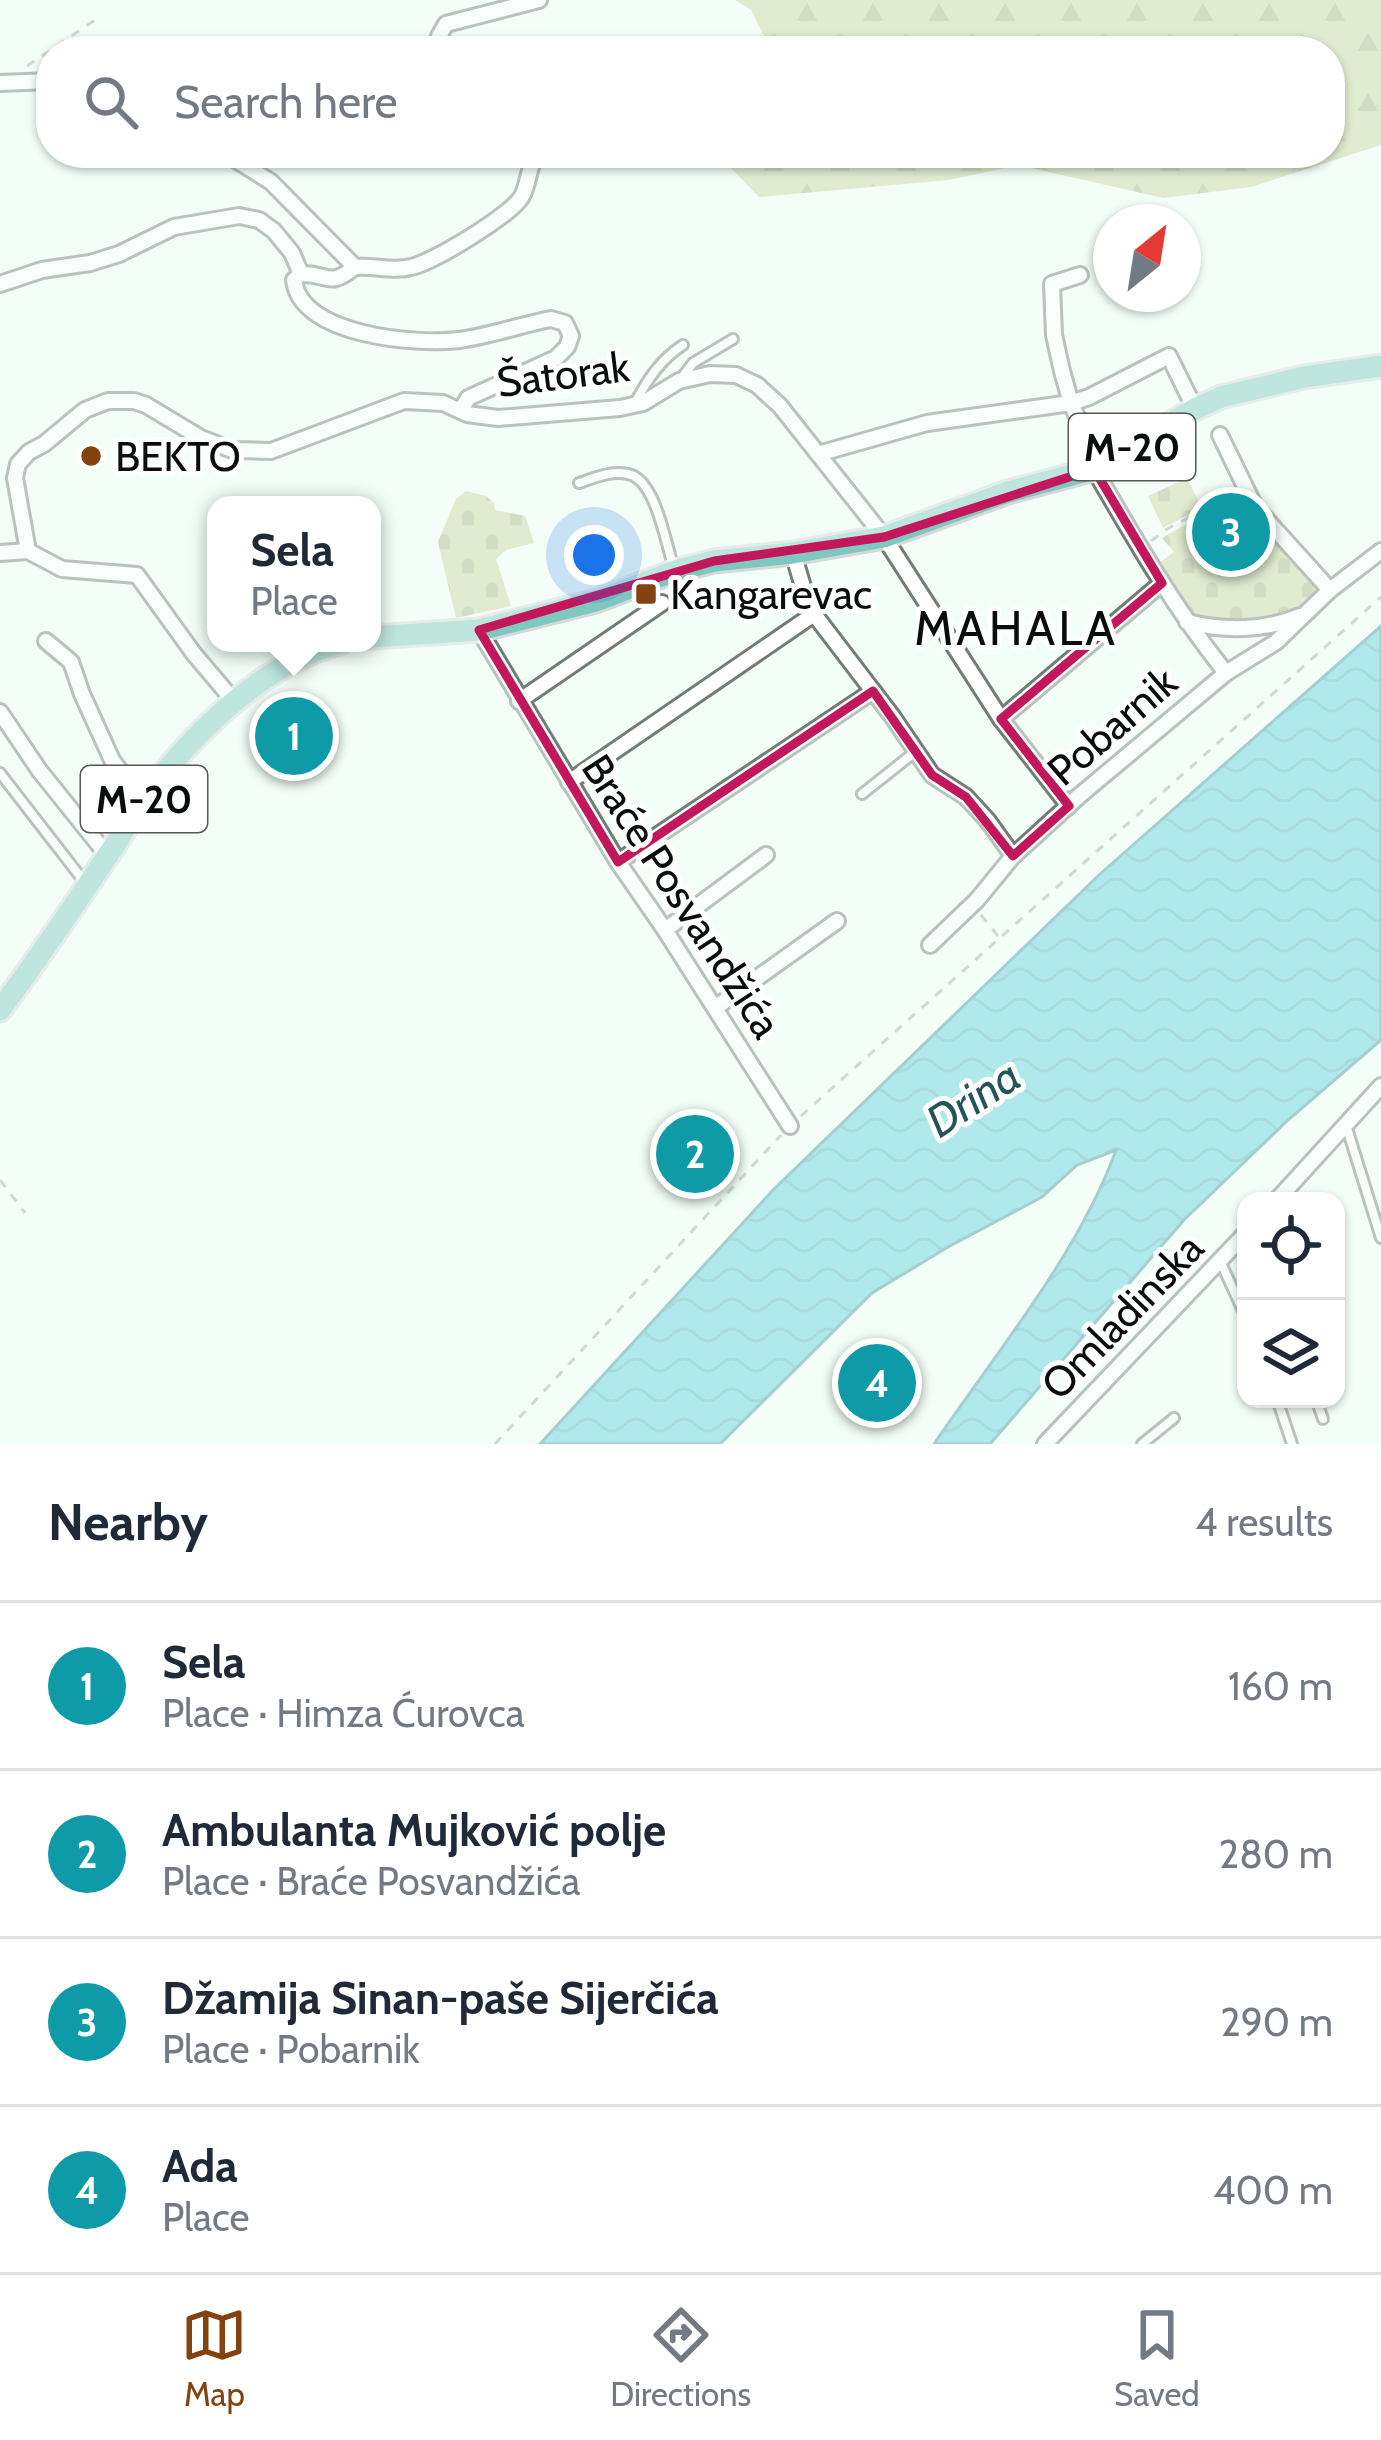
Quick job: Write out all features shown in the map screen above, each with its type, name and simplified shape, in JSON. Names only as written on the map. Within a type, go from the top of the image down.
[{"type":"main road","name":"M-20","points":[[381,636],[479,630],[596,601],[714,561],[884,537],[1008,492],[1096,468],[1195,409],[1246,390],[1381,366]]},
{"type":"main road","name":"M-20","points":[[0,1010],[142,801],[233,700],[315,652]]},
{"type":"street","points":[[439,36],[446,24],[539,0]]},
{"type":"street","points":[[2,83],[36,82]]},
{"type":"street","points":[[249,168],[271,182],[355,267],[392,271],[443,256],[506,214],[521,199],[529,168]]},
{"type":"street","points":[[0,284],[119,254],[175,227],[239,216],[259,220],[274,231],[301,274]]},
{"type":"street","points":[[355,267],[330,280],[301,274],[294,280],[295,290],[318,317],[374,337],[458,340],[551,319],[565,323],[571,336],[556,358],[468,398],[460,410]]},
{"type":"street","points":[[1079,274],[1052,284],[1054,335],[1071,403],[1096,468],[1140,549],[1226,673]]},
{"type":"street","points":[[818,454],[927,423],[1089,398],[1169,356],[1195,409]]},
{"type":"street","name":"Šatorak","points":[[28,551],[15,478],[18,464],[85,410],[108,401],[146,405],[201,438],[232,450],[271,451],[404,401],[443,403],[467,414],[498,418],[634,405],[679,381],[710,374],[736,375],[758,386],[780,406],[884,537],[1001,719],[1069,806]]},
{"type":"street","points":[[1220,434],[1255,507],[1330,590]]},
{"type":"street","points":[[0,553],[28,551],[62,569],[137,575],[233,700]]},
{"type":"street","name":"Pobarnik","points":[[930,945],[1012,856],[1069,806],[1226,673],[1276,642],[1330,590],[1381,551]]},
{"type":"street","points":[[793,553],[814,614],[932,775],[966,797],[1012,856]]},
{"type":"street","points":[[1001,719],[1162,583]]},
{"type":"street","points":[[519,701],[662,604]]},
{"type":"street","points":[[569,782],[814,614]]},
{"type":"street","name":"Pobarnik","points":[[1187,622],[1238,628],[1284,623],[1302,615]]},
{"type":"street","name":"Braće Posvandžića","points":[[479,630],[618,862],[790,1126]]},
{"type":"street","points":[[46,641],[71,662],[112,760],[142,801]]},
{"type":"street","points":[[618,862],[872,691]]},
{"type":"street","points":[[0,712],[39,770],[108,856]]},
{"type":"street","points":[[664,930],[766,856]]},
{"type":"street","points":[[715,1008],[837,921]]},
{"type":"street","points":[[1284,1192],[1381,1085]]},
{"type":"street","name":"Omladinska","points":[[1045,1444],[1237,1243]]},
{"type":"lane","points":[[679,381],[693,363],[733,339]]},
{"type":"lane","points":[[634,405],[668,355],[683,345]]},
{"type":"lane","points":[[579,483],[628,473],[642,480],[654,497],[675,571]]},
{"type":"lane","points":[[862,794],[916,752]]},
{"type":"lane","points":[[0,773],[87,885]]},
{"type":"lane","points":[[1345,1123],[1381,1238]]},
{"type":"lane","points":[[1220,1262],[1238,1300]]},
{"type":"lane","points":[[1280,1408],[1292,1444]]},
{"type":"lane","points":[[1319,1408],[1323,1419]]},
{"type":"lane","points":[[1142,1444],[1174,1418]]},
{"type":"path","points":[[71,36],[95,20]]},
{"type":"path","points":[[2,83],[36,60]]},
{"type":"path","points":[[1140,549],[1228,496]]},
{"type":"path","points":[[495,1444],[790,1126],[1381,597]]},
{"type":"path","points":[[976,900],[979,913],[999,938]]},
{"type":"path","points":[[0,1180],[25,1213]]},
{"type":"highlighted area","points":[[1094,469],[1162,583],[1001,719],[1069,806],[1013,856],[966,797],[932,775],[873,691],[618,862],[479,630],[714,561],[884,537]]},
{"type":"green space","points":[[735,0],[1381,0],[1381,145],[1345,157],[1345,36],[764,36],[751,10]]},
{"type":"green space","points":[[731,168],[1004,168],[949,180],[759,197]]},
{"type":"green space","points":[[1031,168],[1310,168],[1251,187],[1163,198]]},
{"type":"green space","points":[[1187,478],[1202,508],[1163,528],[1148,496]]},
{"type":"green space","points":[[466,491],[486,496],[495,510],[525,516],[534,543],[506,550],[496,559],[511,606],[456,618],[438,542],[456,499]]},
{"type":"green space","points":[[1245,491],[1328,592],[1284,623],[1187,622],[1152,568],[1174,552],[1162,538],[1194,520],[1221,558],[1254,536],[1229,499]]},
{"type":"water","name":"Drina","points":[[1381,626],[1381,1040],[1288,1120],[1184,1220],[990,1444],[934,1444],[1059,1264],[1116,1150],[1077,1165],[1042,1197],[872,1293],[720,1444],[540,1444],[774,1189],[1099,875]]},
{"type":"place","name":"BEKTO","points":[[91,456]]},
{"type":"place","name":"Džamija Sinan-paše Sijerčića","points":[[1231,532]]},
{"type":"place","name":"Kangarevac","points":[[646,594]]},
{"type":"place","name":"Sela","points":[[294,736]]},
{"type":"place","name":"Ambulanta Mujković polje","points":[[695,1154]]},
{"type":"place","name":"Ada","points":[[877,1383]]},
{"type":"district","name":"MAHALA","points":[[1016,628]]}]
